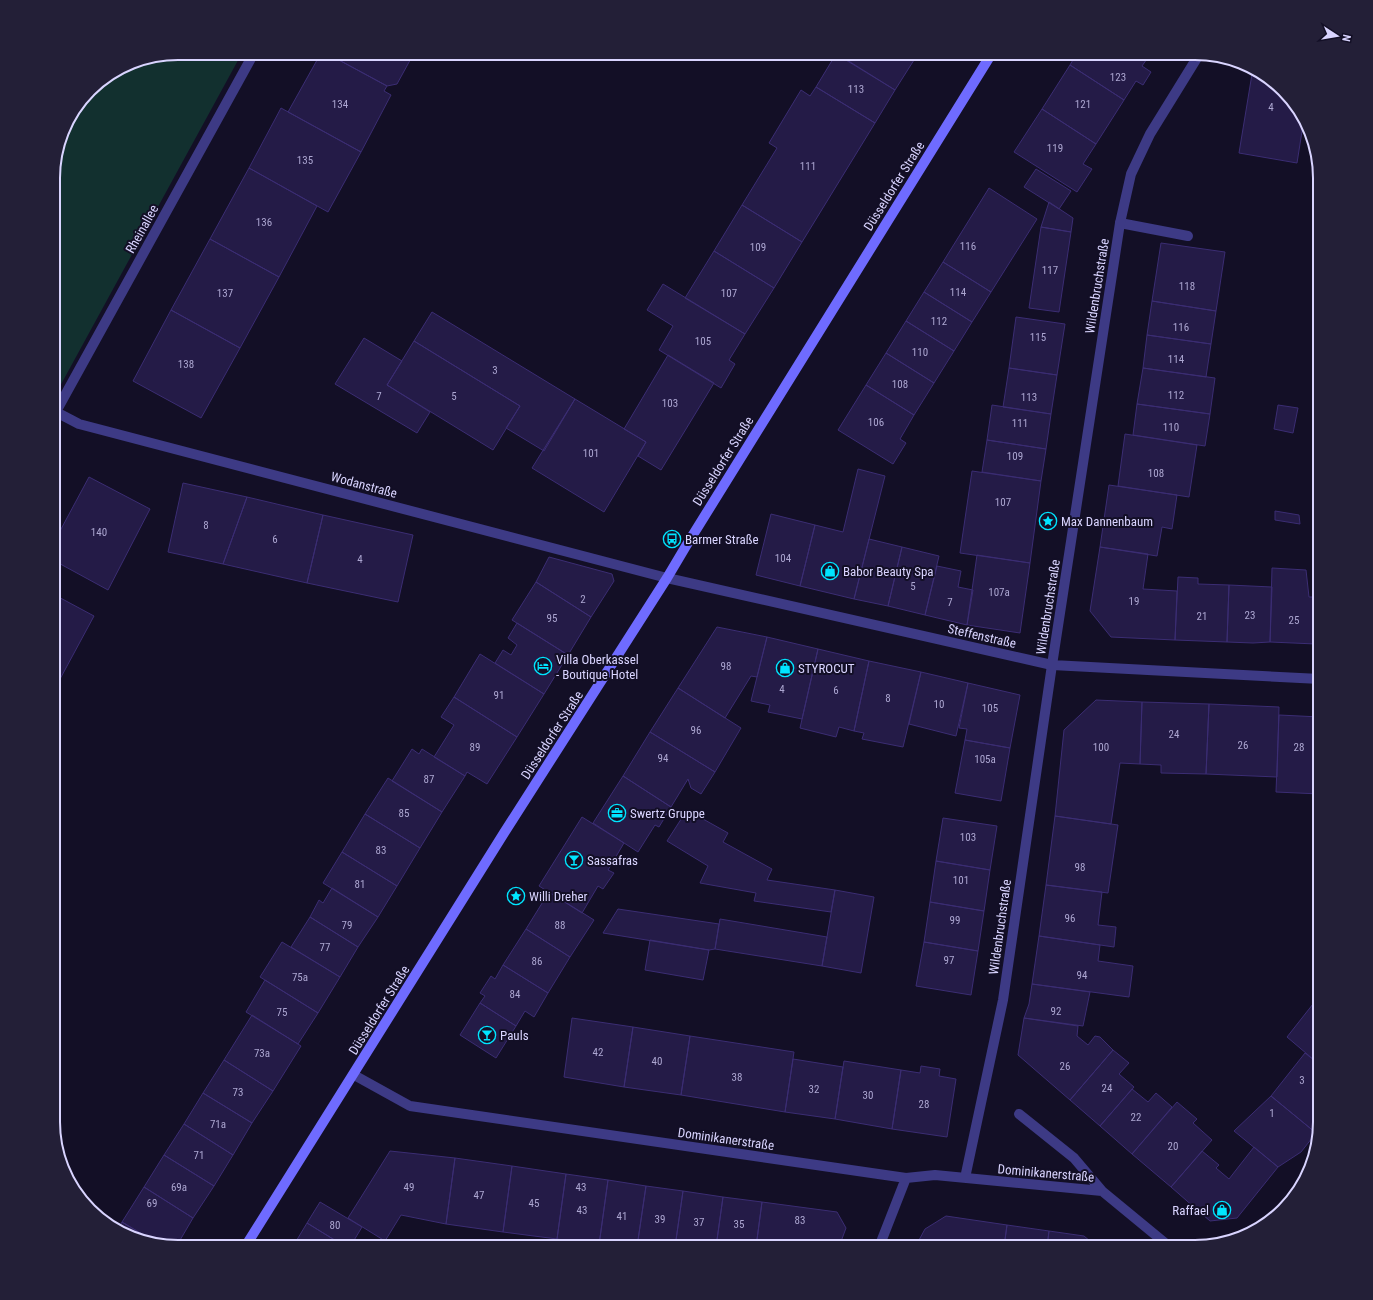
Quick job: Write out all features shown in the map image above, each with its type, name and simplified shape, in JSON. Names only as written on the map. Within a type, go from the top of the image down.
[{"type":"street","name":"Rheinallee","points":[[60,405],[250,60]]},
{"type":"street","name":"Düsseldorfer Straße","points":[[249,1240],[504,833],[667,578],[988,60]]},
{"type":"street","name":"Wildenbruchstraße","points":[[965,1178],[1003,1000],[1052,665],[1120,224],[1131,174],[1150,134],[1195,60]]},
{"type":"street","points":[[1120,224],[1188,236]]},
{"type":"street","name":"Wodanstraße","points":[[60,416],[79,424],[667,578]]},
{"type":"street","name":"Steffenstraße","points":[[667,578],[1052,665],[1313,679]]},
{"type":"street","name":"Dominikanerstraße","points":[[354,1075],[410,1106],[906,1178],[936,1174],[1102,1191]]},
{"type":"street","name":"Dominikanerstraße","points":[[1019,1114],[1074,1158],[1102,1191],[1162,1240]]},
{"type":"street","points":[[882,1240],[906,1178]]},
{"type":"green space","points":[[170,60],[238,60],[60,386],[60,170],[64,147],[72,126],[84,106],[106,84],[140,66]]},
{"type":"building","points":[[317,60],[339,60],[387,86],[384,91],[391,95],[361,152],[288,112]]},
{"type":"building","points":[[339,60],[410,60],[397,84],[387,86]]},
{"type":"building","points":[[832,60],[846,60],[895,90],[875,123],[816,87]]},
{"type":"building","points":[[847,60],[914,60],[895,90]]},
{"type":"building","points":[[1073,60],[1146,60],[1142,66],[1151,72],[1143,85],[1136,81],[1124,100],[1070,65]]},
{"type":"building","points":[[1070,65],[1124,100],[1096,144],[1042,109]]},
{"type":"building","points":[[1252,75],[1267,84],[1289,106],[1297,119],[1302,130],[1297,163],[1239,153]]},
{"type":"building","points":[[816,87],[875,123],[802,242],[742,205],[777,148],[769,143],[801,90],[810,96]]},
{"type":"building","points":[[281,108],[361,152],[328,212],[249,168]]},
{"type":"building","points":[[1042,109],[1096,144],[1083,164],[1092,169],[1077,192],[1014,152]]},
{"type":"building","points":[[249,168],[317,206],[279,277],[210,239]]},
{"type":"building","points":[[1036,169],[1071,191],[1059,209],[1024,187]]},
{"type":"building","points":[[989,188],[1037,219],[991,292],[943,262]]},
{"type":"building","points":[[1049,202],[1073,218],[1071,232],[1041,227]]},
{"type":"building","points":[[742,205],[802,242],[774,288],[714,251]]},
{"type":"building","points":[[1041,227],[1071,232],[1059,312],[1029,308]]},
{"type":"building","points":[[210,239],[279,277],[240,348],[171,310]]},
{"type":"building","points":[[1161,243],[1225,252],[1216,311],[1152,301]]},
{"type":"building","points":[[714,251],[774,288],[745,334],[685,298]]},
{"type":"building","points":[[943,262],[991,292],[972,322],[924,292]]},
{"type":"building","points":[[663,284],[745,334],[729,360],[735,364],[721,388],[659,350],[673,326],[647,310]]},
{"type":"building","points":[[924,292],[972,322],[954,351],[906,321]]},
{"type":"building","points":[[1152,301],[1216,311],[1211,344],[1147,335]]},
{"type":"building","points":[[171,310],[240,348],[201,418],[133,381]]},
{"type":"building","points":[[432,312],[575,399],[544,451],[506,428],[520,406],[414,341]]},
{"type":"building","points":[[1016,317],[1065,324],[1057,375],[1009,368]]},
{"type":"building","points":[[906,321],[954,351],[934,383],[886,353]]},
{"type":"building","points":[[1147,335],[1211,344],[1206,377],[1143,368]]},
{"type":"building","points":[[364,338],[402,361],[387,385],[430,412],[417,433],[335,384]]},
{"type":"building","points":[[414,341],[520,406],[493,450],[387,385]]},
{"type":"building","points":[[886,353],[934,383],[914,415],[866,385]]},
{"type":"building","points":[[668,355],[714,383],[661,470],[638,456],[646,442],[624,429]]},
{"type":"building","points":[[1009,368],[1057,375],[1051,414],[1003,407]]},
{"type":"building","points":[[1143,368],[1215,378],[1210,414],[1137,404]]},
{"type":"building","points":[[866,385],[914,415],[900,439],[906,443],[893,464],[838,430]]},
{"type":"building","points":[[575,399],[646,442],[604,512],[532,468]]},
{"type":"building","points":[[1137,404],[1210,414],[1205,446],[1133,435]]},
{"type":"building","points":[[992,405],[1051,414],[1046,449],[987,440]]},
{"type":"building","points":[[1278,405],[1298,408],[1293,433],[1274,429]]},
{"type":"building","points":[[1125,434],[1197,445],[1189,497],[1118,486]]},
{"type":"building","points":[[987,440],[1046,449],[1041,481],[982,472]]},
{"type":"building","points":[[858,469],[885,476],[854,599],[800,586],[815,525],[843,532]]},
{"type":"building","points":[[972,471],[1041,481],[1030,563],[960,553]]},
{"type":"building","points":[[89,477],[150,509],[108,590],[60,564],[60,531]]},
{"type":"building","points":[[183,483],[247,497],[223,564],[168,552]]},
{"type":"building","points":[[1109,485],[1177,495],[1172,529],[1162,527],[1157,556],[1100,547]]},
{"type":"building","points":[[247,497],[323,515],[307,583],[223,564]]},
{"type":"building","points":[[1275,511],[1299,515],[1300,524],[1275,520]]},
{"type":"building","points":[[771,514],[815,525],[800,586],[756,575]]},
{"type":"building","points":[[323,515],[413,535],[398,602],[307,583]]},
{"type":"building","points":[[869,539],[902,547],[888,606],[854,599]]},
{"type":"building","points":[[902,547],[939,556],[925,615],[888,606]]},
{"type":"building","points":[[1100,547],[1148,554],[1143,589],[1177,591],[1175,640],[1111,637],[1090,611]]},
{"type":"building","points":[[977,555],[1030,563],[1020,633],[967,625]]},
{"type":"building","points":[[549,557],[612,574],[614,581],[591,617],[536,582]]},
{"type":"building","points":[[937,566],[961,571],[958,587],[973,590],[967,625],[925,615]]},
{"type":"building","points":[[1272,568],[1306,570],[1309,597],[1313,597],[1313,644],[1270,642]]},
{"type":"building","points":[[1178,577],[1198,578],[1198,584],[1229,585],[1227,642],[1175,640]]},
{"type":"building","points":[[536,582],[591,617],[568,655],[512,620]]},
{"type":"building","points":[[1229,585],[1272,587],[1270,642],[1227,642]]},
{"type":"building","points":[[60,598],[94,616],[60,679]]},
{"type":"building","points":[[517,623],[568,655],[544,694],[495,663],[503,650],[511,655],[517,645],[508,638]]},
{"type":"building","points":[[717,627],[767,637],[757,677],[751,676],[725,718],[678,688]]},
{"type":"building","points":[[767,637],[818,649],[802,719],[768,712],[770,705],[751,701]]},
{"type":"building","points":[[818,649],[869,661],[854,731],[839,727],[836,737],[800,728]]},
{"type":"building","points":[[480,654],[544,694],[517,737],[454,697]]},
{"type":"building","points":[[869,661],[921,672],[903,747],[862,739],[864,733],[854,731]]},
{"type":"building","points":[[921,672],[968,683],[956,736],[909,724]]},
{"type":"building","points":[[968,683],[1020,695],[1010,748],[965,740],[967,729],[959,728]]},
{"type":"building","points":[[678,688],[741,728],[715,772],[650,732]]},
{"type":"building","points":[[454,697],[517,737],[487,784],[467,772],[465,776],[434,757],[454,725],[441,717]]},
{"type":"building","points":[[1096,700],[1142,702],[1140,764],[1120,763],[1111,824],[1055,816],[1064,730]]},
{"type":"building","points":[[1142,702],[1209,704],[1206,774],[1161,773],[1161,765],[1140,764]]},
{"type":"building","points":[[1209,704],[1279,707],[1277,777],[1206,774]]},
{"type":"building","points":[[1279,715],[1313,717],[1313,794],[1276,792]]},
{"type":"building","points":[[650,732],[715,772],[701,794],[691,788],[688,779],[671,807],[623,776]]},
{"type":"building","points":[[965,740],[1010,748],[1001,801],[955,793]]},
{"type":"building","points":[[412,749],[419,754],[422,749],[465,776],[442,812],[392,781]]},
{"type":"building","points":[[623,776],[671,807],[659,827],[655,825],[638,852],[593,823]]},
{"type":"building","points":[[388,778],[442,812],[420,848],[365,814]]},
{"type":"building","points":[[687,810],[728,833],[723,842],[772,869],[767,880],[835,890],[831,912],[754,901],[756,893],[700,883],[708,866],[667,841]]},
{"type":"building","points":[[365,814],[420,848],[397,886],[342,852]]},
{"type":"building","points":[[1055,816],[1118,825],[1108,893],[1046,885]]},
{"type":"building","points":[[582,817],[624,843],[608,870],[614,873],[603,889],[598,886],[582,913],[539,886]]},
{"type":"building","points":[[943,818],[997,826],[990,870],[936,861]]},
{"type":"building","points":[[342,852],[397,886],[378,917],[323,883]]},
{"type":"building","points":[[936,861],[990,870],[984,911],[930,902]]},
{"type":"building","points":[[1046,885],[1102,892],[1098,925],[1116,927],[1114,947],[1039,936]]},
{"type":"building","points":[[332,888],[378,917],[358,947],[310,917],[319,900],[323,903]]},
{"type":"building","points":[[835,890],[874,897],[861,973],[822,966]]},
{"type":"building","points":[[549,892],[594,920],[570,957],[526,929]]},
{"type":"building","points":[[930,902],[984,911],[978,951],[924,942]]},
{"type":"building","points":[[618,909],[719,924],[715,949],[709,950],[603,933]]},
{"type":"building","points":[[310,917],[358,947],[340,977],[291,947]]},
{"type":"building","points":[[720,919],[827,937],[822,966],[715,949]]},
{"type":"building","points":[[526,929],[570,957],[548,993],[503,965]]},
{"type":"building","points":[[1039,936],[1100,945],[1098,961],[1133,966],[1129,997],[1032,984]]},
{"type":"building","points":[[650,940],[709,950],[703,980],[645,970]]},
{"type":"building","points":[[282,942],[340,977],[318,1013],[260,977]]},
{"type":"building","points":[[924,942],[978,951],[971,995],[916,986]]},
{"type":"building","points":[[503,965],[548,993],[534,1017],[525,1011],[516,1026],[480,1003],[485,996],[480,993],[491,976],[495,979]]},
{"type":"building","points":[[265,980],[318,1013],[298,1044],[246,1012]]},
{"type":"building","points":[[1032,984],[1090,992],[1083,1026],[1024,1018],[1029,1004]]},
{"type":"building","points":[[480,1003],[516,1026],[496,1058],[460,1035]]},
{"type":"building","points":[[1313,1004],[1313,1059],[1287,1037]]},
{"type":"building","points":[[252,1015],[301,1046],[273,1091],[224,1060]]},
{"type":"building","points":[[572,1018],[633,1027],[624,1087],[564,1077]]},
{"type":"building","points":[[1024,1018],[1078,1026],[1077,1036],[1088,1045],[1095,1036],[1100,1037],[1113,1050],[1070,1100],[1018,1055]]},
{"type":"building","points":[[633,1027],[690,1036],[681,1095],[624,1087]]},
{"type":"building","points":[[690,1036],[794,1052],[785,1112],[681,1095]]},
{"type":"building","points":[[1113,1050],[1129,1063],[1119,1074],[1134,1087],[1100,1126],[1070,1100]]},
{"type":"building","points":[[1305,1053],[1313,1059],[1312,1130],[1271,1096]]},
{"type":"building","points":[[793,1059],[843,1067],[835,1119],[785,1112]]},
{"type":"building","points":[[224,1060],[273,1091],[252,1123],[203,1093]]},
{"type":"building","points":[[844,1061],[901,1070],[892,1129],[835,1119]]},
{"type":"building","points":[[921,1066],[940,1069],[939,1076],[956,1079],[947,1137],[892,1129],[901,1070],[920,1073]]},
{"type":"building","points":[[1132,1089],[1148,1102],[1156,1093],[1172,1107],[1132,1154],[1100,1126]]},
{"type":"building","points":[[203,1093],[252,1123],[233,1155],[184,1124]]},
{"type":"building","points":[[1271,1096],[1312,1130],[1312,1138],[1301,1152],[1278,1167],[1234,1131]]},
{"type":"building","points":[[1177,1102],[1197,1119],[1193,1123],[1212,1140],[1171,1187],[1132,1154]]},
{"type":"building","points":[[184,1124],[233,1155],[214,1186],[164,1155]]},
{"type":"building","points":[[1254,1147],[1278,1167],[1237,1218],[1210,1221],[1171,1187],[1202,1151],[1219,1165],[1216,1168],[1229,1179]]},
{"type":"building","points":[[390,1151],[455,1158],[446,1224],[401,1215],[386,1240],[383,1240],[348,1218]]},
{"type":"building","points":[[164,1155],[214,1186],[193,1218],[144,1187]]},
{"type":"building","points":[[455,1158],[512,1166],[503,1232],[446,1224]]},
{"type":"building","points":[[512,1166],[566,1174],[557,1239],[503,1232]]},
{"type":"building","points":[[566,1174],[608,1180],[600,1240],[557,1239]]},
{"type":"building","points":[[608,1180],[646,1186],[638,1240],[600,1240]]},
{"type":"building","points":[[646,1186],[683,1191],[676,1240],[638,1240]]},
{"type":"building","points":[[144,1187],[193,1218],[180,1240],[155,1238],[143,1235],[122,1222]]},
{"type":"building","points":[[683,1191],[723,1197],[717,1240],[676,1240]]},
{"type":"building","points":[[723,1197],[762,1202],[757,1240],[717,1240]]},
{"type":"building","points":[[320,1202],[362,1227],[354,1240],[335,1240],[307,1223]]},
{"type":"building","points":[[762,1202],[837,1212],[846,1228],[842,1240],[757,1240]]},
{"type":"building","points":[[946,1216],[1007,1225],[1005,1240],[919,1240],[925,1229]]},
{"type":"building","points":[[122,1222],[143,1235],[133,1231],[120,1225]]},
{"type":"building","points":[[307,1223],[335,1240],[297,1240]]},
{"type":"building","points":[[1007,1225],[1049,1231],[1048,1240],[1005,1240]]},
{"type":"building","points":[[1049,1231],[1084,1236],[1089,1240],[1048,1240]]},
{"type":"place","name":"Max Dannenbaum","points":[[1048,521]]},
{"type":"place","name":"Barmer Straße","points":[[672,539]]},
{"type":"place","name":"Babor Beauty Spa","points":[[830,571]]},
{"type":"place","name":"Villa Oberkassel - Boutique Hotel","points":[[543,666]]},
{"type":"place","name":"STYROCUT","points":[[785,668]]},
{"type":"place","name":"Swertz Gruppe","points":[[617,813]]},
{"type":"place","name":"Sassafras","points":[[574,860]]},
{"type":"place","name":"Willi Dreher","points":[[516,896]]},
{"type":"place","name":"Pauls","points":[[487,1035]]},
{"type":"place","name":"Raffael","points":[[1222,1210]]}]
